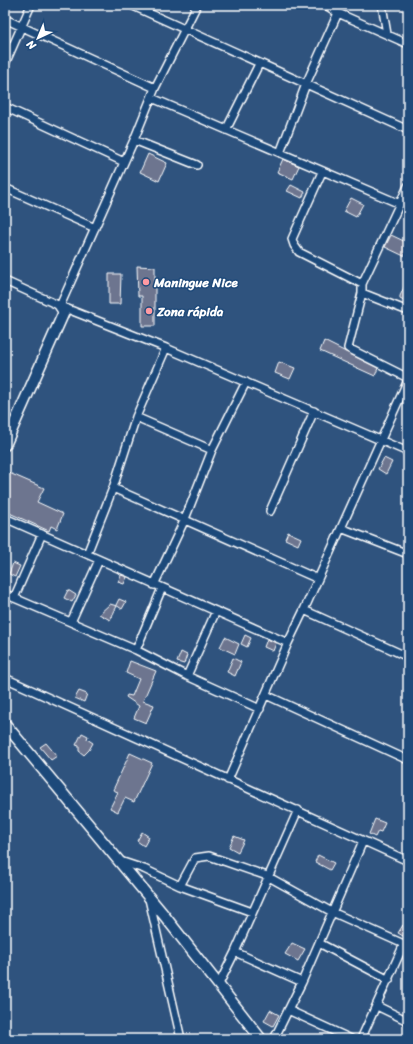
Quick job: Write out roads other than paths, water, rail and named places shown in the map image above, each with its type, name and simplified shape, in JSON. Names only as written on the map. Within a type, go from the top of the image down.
[{"type":"street","points":[[5,64],[32,5]]},
{"type":"street","points":[[131,5],[408,130]]},
{"type":"street","points":[[60,306],[156,88],[197,5]]},
{"type":"street","points":[[326,5],[338,13],[408,44]]},
{"type":"street","points":[[382,5],[387,34]]},
{"type":"street","points":[[280,153],[306,84],[338,13]]},
{"type":"street","points":[[5,18],[156,88]]},
{"type":"street","points":[[226,130],[259,64]]},
{"type":"street","points":[[152,98],[322,172],[400,204]]},
{"type":"street","points":[[5,107],[124,162]]},
{"type":"street","points":[[134,140],[198,165]]},
{"type":"street","points":[[322,172],[292,239],[294,245],[300,252],[362,284]]},
{"type":"street","points":[[228,780],[288,643],[408,379],[348,348],[362,293],[362,284],[408,186]]},
{"type":"street","points":[[5,188],[95,228]]},
{"type":"street","points":[[5,281],[60,306],[166,348],[408,452]]},
{"type":"street","points":[[362,293],[408,311]]},
{"type":"street","points":[[5,445],[64,312],[60,306]]},
{"type":"street","points":[[87,554],[113,488],[136,417],[166,348]]},
{"type":"street","points":[[154,585],[185,519],[212,450],[246,382]]},
{"type":"street","points":[[270,511],[314,411]]},
{"type":"street","points":[[136,417],[212,450]]},
{"type":"street","points":[[113,488],[318,579]]},
{"type":"street","points":[[5,518],[288,643]]},
{"type":"street","points":[[341,528],[408,554]]},
{"type":"street","points":[[14,598],[42,534]]},
{"type":"street","points":[[71,622],[99,560]]},
{"type":"street","points":[[136,650],[162,588]]},
{"type":"street","points":[[5,594],[136,650],[186,676],[260,709]]},
{"type":"street","points":[[304,610],[408,657]]},
{"type":"street","points":[[186,676],[216,611]]},
{"type":"street","points":[[5,678],[408,861]]},
{"type":"street","points":[[266,695],[408,760]]},
{"type":"street","points":[[5,724],[120,861],[149,899],[219,984],[261,1039]]},
{"type":"street","points":[[219,984],[235,952],[267,876],[298,810]]},
{"type":"street","points":[[274,1039],[302,982],[364,840]]},
{"type":"street","points":[[180,886],[195,858],[209,856],[267,876],[332,912],[406,945],[361,1039]]},
{"type":"street","points":[[120,861],[144,869],[180,886],[252,912]]},
{"type":"street","points":[[149,899],[181,1039]]},
{"type":"street","points":[[319,943],[389,980]]},
{"type":"street","points":[[235,952],[302,982]]},
{"type":"street","points":[[377,1006],[408,1021]]},
{"type":"street","points":[[288,1010],[351,1039]]},
{"type":"place","name":"Maningue Nice","points":[[146,282]]},
{"type":"place","name":"Zona rápida","points":[[149,311]]}]
